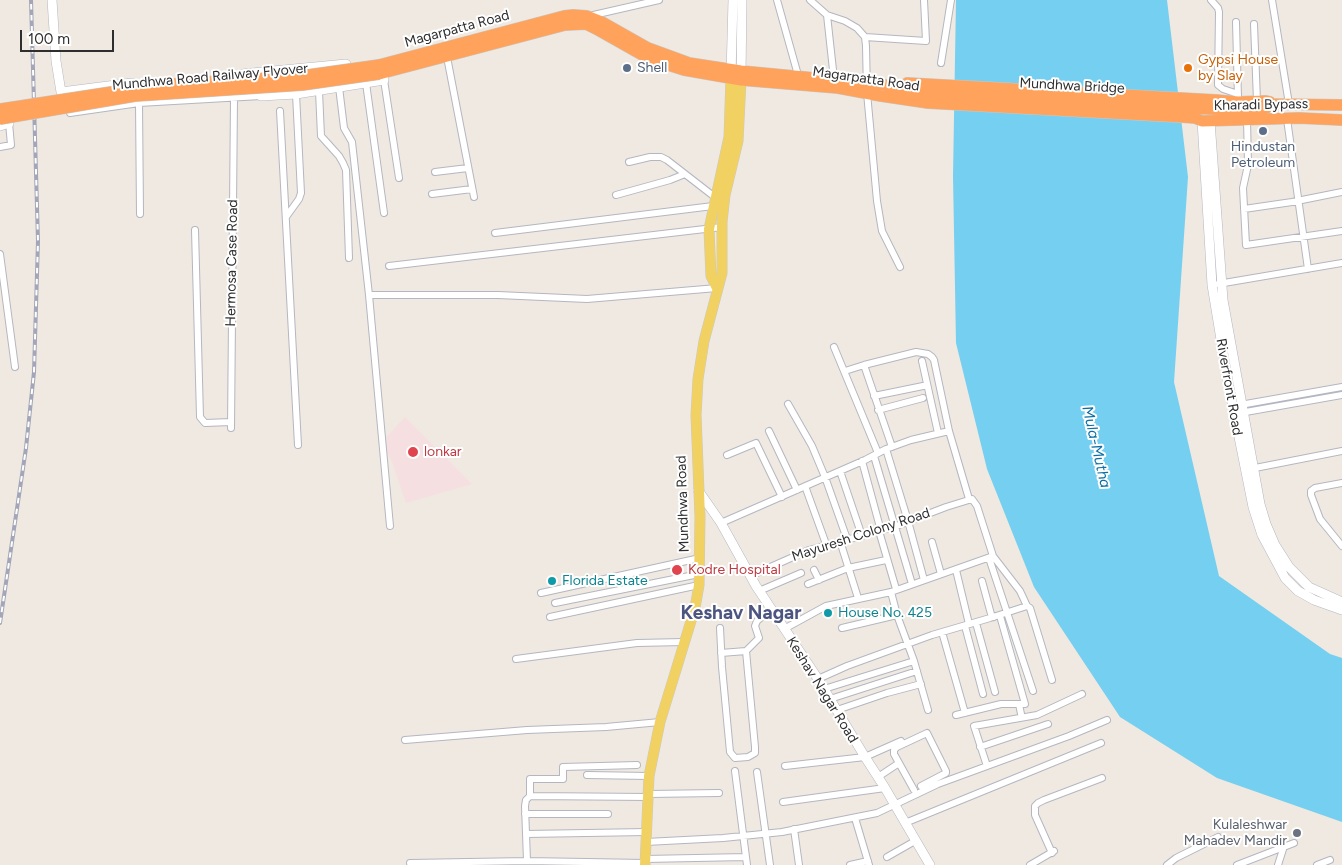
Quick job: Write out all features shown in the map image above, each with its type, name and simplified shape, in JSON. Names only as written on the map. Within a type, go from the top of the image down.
[{"type":"highway","name":"Magarpatta Road","points":[[385,71],[564,16],[588,16],[648,48],[689,63],[736,74],[798,75],[834,79],[867,88]]},
{"type":"highway","name":"Magarpatta Road","points":[[385,71],[447,57],[565,25],[586,24],[644,56],[684,70],[736,74],[838,88],[867,88]]},
{"type":"highway","name":"Mundhwa Road Railway Flyover","points":[[0,110],[158,85],[385,71]]},
{"type":"highway","name":"Mundhwa Road Railway Flyover","points":[[4,121],[136,96],[302,85],[385,71]]},
{"type":"highway","points":[[867,88],[883,91],[893,89],[929,97],[1182,120],[1195,124],[1210,113],[1238,98],[1274,104]]},
{"type":"highway","name":"Mundhwa Bridge","points":[[929,97],[1210,113]]},
{"type":"highway","name":"Kharadi Bypass","points":[[1210,113],[1245,111],[1266,108],[1274,104],[1342,105]]},
{"type":"highway","name":"Kharadi Bypass","points":[[1210,113],[1248,120],[1342,120]]},
{"type":"main road","name":"Mundhwa Road","points":[[717,288],[711,276],[709,229],[729,137],[736,74]]},
{"type":"main road","name":"Mundhwa Road","points":[[645,863],[650,776],[660,722],[695,608],[699,585],[700,558],[696,443],[698,379],[704,341],[722,273],[722,227],[725,195],[738,141],[736,74]]},
{"type":"street","points":[[52,0],[56,61],[61,92],[141,82],[259,73],[379,60],[385,71],[399,178]]},
{"type":"street","points":[[588,16],[659,0]]},
{"type":"street","name":"Mundhwa Road","points":[[733,0],[736,74]]},
{"type":"street","points":[[736,74],[742,0]]},
{"type":"street","points":[[777,0],[798,75]]},
{"type":"street","points":[[810,0],[827,15],[858,28],[865,37],[876,201],[882,231],[900,267]]},
{"type":"street","points":[[865,37],[926,41],[924,0]]},
{"type":"street","points":[[941,63],[951,0]]},
{"type":"street","points":[[1211,0],[1219,12],[1218,85],[1238,98],[1236,22]]},
{"type":"street","points":[[1272,0],[1289,104]]},
{"type":"street","points":[[827,15],[834,79]]},
{"type":"street","points":[[1254,24],[1257,101]]},
{"type":"street","points":[[447,57],[474,197]]},
{"type":"street","points":[[68,113],[139,103],[296,94],[366,83],[385,71]]},
{"type":"street","points":[[259,73],[260,96]]},
{"type":"street","points":[[366,83],[384,213]]},
{"type":"street","points":[[339,87],[344,128],[352,142],[390,526]]},
{"type":"street","points":[[318,91],[321,136],[339,156],[346,170],[349,258]]},
{"type":"street","points":[[286,217],[301,193],[296,94]]},
{"type":"street","name":"Hermosa Case Road","points":[[195,230],[200,416],[205,423],[231,425],[234,98]]},
{"type":"street","points":[[139,103],[140,214]]},
{"type":"street","points":[[0,105],[6,105],[4,121],[11,145],[0,147]]},
{"type":"street","points":[[280,111],[298,445]]},
{"type":"street","name":"Riverfront Road","points":[[1210,113],[1217,284],[1249,469],[1253,507],[1262,535],[1285,578],[1298,591],[1342,610]]},
{"type":"street","points":[[1286,119],[1308,270]]},
{"type":"street","points":[[1248,120],[1248,165],[1243,188],[1246,245],[1342,231]]},
{"type":"street","points":[[0,126],[4,121]]},
{"type":"street","points":[[629,162],[650,157],[661,157],[685,174],[714,202]]},
{"type":"street","points":[[435,172],[468,168]]},
{"type":"street","points":[[616,195],[685,174]]},
{"type":"street","points":[[432,194],[472,189]]},
{"type":"street","points":[[1244,209],[1342,192]]},
{"type":"street","points":[[495,233],[714,202]]},
{"type":"street","points":[[388,266],[722,227]]},
{"type":"street","points":[[0,254],[15,367]]},
{"type":"street","points":[[1217,284],[1342,263]]},
{"type":"street","points":[[368,295],[498,295],[587,299],[717,288]]},
{"type":"street","points":[[834,348],[845,371],[876,454],[894,527],[912,584]]},
{"type":"street","points":[[845,371],[916,352],[928,354],[934,360],[949,431],[969,499],[975,501],[977,506],[1021,657],[1033,691]]},
{"type":"street","points":[[922,361],[938,433]]},
{"type":"street","points":[[864,365],[889,448],[924,580]]},
{"type":"street","points":[[874,396],[923,386]]},
{"type":"street","points":[[1238,409],[1342,387]]},
{"type":"street","points":[[1238,409],[1342,394]]},
{"type":"street","points":[[878,410],[923,398]]},
{"type":"street","points":[[788,404],[812,446],[847,539]]},
{"type":"street","points":[[769,431],[797,490]]},
{"type":"street","points":[[721,523],[889,448],[911,440],[949,431]]},
{"type":"street","points":[[727,455],[756,443],[782,497]]},
{"type":"street","points":[[1249,469],[1342,451]]},
{"type":"street","points":[[862,461],[894,590],[897,615],[914,661],[928,710]]},
{"type":"street","name":"Riverfront Road","points":[[1249,469],[1266,524],[1275,545],[1289,567],[1309,587],[1342,602]]},
{"type":"street","points":[[840,471],[862,536]]},
{"type":"street","points":[[1342,483],[1315,488],[1311,495],[1320,519],[1342,546]]},
{"type":"street","points":[[805,486],[826,544]]},
{"type":"street","name":"Keshav Nagar Road","points":[[698,490],[721,523],[759,591],[818,679],[930,865]]},
{"type":"street","name":"Mayuresh Colony Road","points":[[750,576],[826,544],[894,527],[969,499]]},
{"type":"street","points":[[840,541],[858,598]]},
{"type":"street","points":[[932,542],[941,574]]},
{"type":"street","points":[[784,629],[826,606],[894,590],[991,557]]},
{"type":"street","points":[[991,557],[1020,591],[1027,606],[1030,608],[1052,680]]},
{"type":"street","points":[[541,592],[700,558]]},
{"type":"street","points":[[808,584],[848,568],[886,560]]},
{"type":"street","points":[[814,570],[819,580]]},
{"type":"street","points":[[956,570],[970,624],[984,694]]},
{"type":"street","points":[[759,591],[801,572]]},
{"type":"street","points":[[555,603],[699,574]]},
{"type":"street","points":[[982,581],[991,614],[997,616]]},
{"type":"street","points":[[550,617],[699,585]]},
{"type":"street","points":[[818,679],[907,644],[1027,606]]},
{"type":"street","points":[[721,653],[746,651],[759,638],[755,626],[757,621],[771,609]]},
{"type":"street","points":[[842,628],[897,615]]},
{"type":"street","points":[[956,715],[1001,704],[1025,704],[997,616]]},
{"type":"street","points":[[970,624],[996,692]]},
{"type":"street","points":[[720,628],[730,752],[735,758],[748,757],[755,753],[746,651]]},
{"type":"street","points":[[942,632],[965,713]]},
{"type":"street","points":[[516,659],[637,643],[684,642]]},
{"type":"street","points":[[1012,660],[1021,657]]},
{"type":"street","points":[[824,689],[914,661]]},
{"type":"street","points":[[830,699],[917,671]]},
{"type":"street","points":[[837,710],[921,684]]},
{"type":"street","points":[[987,766],[974,728],[977,724],[1037,715],[1082,694]]},
{"type":"street","points":[[1019,704],[1021,714]]},
{"type":"street","points":[[526,834],[646,837],[744,836],[794,830],[856,818],[877,813],[938,784],[1069,736],[1107,720]]},
{"type":"street","points":[[405,740],[660,722]]},
{"type":"street","points":[[980,747],[1048,724]]},
{"type":"street","points":[[914,790],[894,754],[894,750],[927,733],[946,774],[921,786]]},
{"type":"street","points":[[785,766],[865,757],[902,740]]},
{"type":"street","points":[[905,824],[1101,743]]},
{"type":"street","points":[[878,777],[899,763]]},
{"type":"street","points":[[527,861],[525,814],[526,800],[530,796],[530,779],[563,779],[563,767],[637,765]]},
{"type":"street","points":[[735,771],[747,865]]},
{"type":"street","points":[[757,772],[770,865]]},
{"type":"street","points":[[587,775],[650,776]]},
{"type":"street","points":[[1030,865],[1053,852],[1035,815],[1035,806],[1044,800],[1102,778]]},
{"type":"street","points":[[783,802],[885,788]]},
{"type":"street","points":[[530,796],[649,796],[719,793]]},
{"type":"street","points":[[525,814],[608,814]]},
{"type":"street","points":[[850,865],[869,863],[856,818]]},
{"type":"street","points":[[794,830],[799,865]]},
{"type":"street","points":[[1167,865],[1176,858],[1218,837]]},
{"type":"street","points":[[888,857],[914,841]]},
{"type":"street","points":[[1237,865],[1294,843]]},
{"type":"street","points":[[1278,865],[1284,846]]},
{"type":"street","points":[[410,863],[527,861],[581,864],[645,863],[746,857]]},
{"type":"street","points":[[1317,865],[1330,860]]},
{"type":"shaded area","name":"lonkar","points":[[405,417],[472,484],[406,503],[392,462],[382,442]]},
{"type":"water","name":"Mula-Mutha","points":[[956,0],[1167,0],[1188,177],[1174,382],[1219,576],[1330,654],[1342,658],[1342,822],[1217,778],[1120,717],[1034,587],[987,469],[956,343],[953,176]]},
{"type":"railway","points":[[0,623],[26,448],[34,372],[38,241],[31,0]]},
{"type":"place","name":"Shell","points":[[627,68]]},
{"type":"place","name":"Gypsi House by Slay","points":[[1188,68]]},
{"type":"place","name":"Hindustan Petroleum","points":[[1263,131]]},
{"type":"place","name":"lonkar","points":[[413,452]]},
{"type":"place","name":"Kodre Hospital","points":[[677,570]]},
{"type":"place","name":"Florida Estate","points":[[552,581]]},
{"type":"place","name":"House No. 425","points":[[828,613]]},
{"type":"place","name":"Kulaleshwar Mahadev Mandir","points":[[1297,833]]},
{"type":"district","name":"Keshav Nagar","points":[[741,613]]}]
